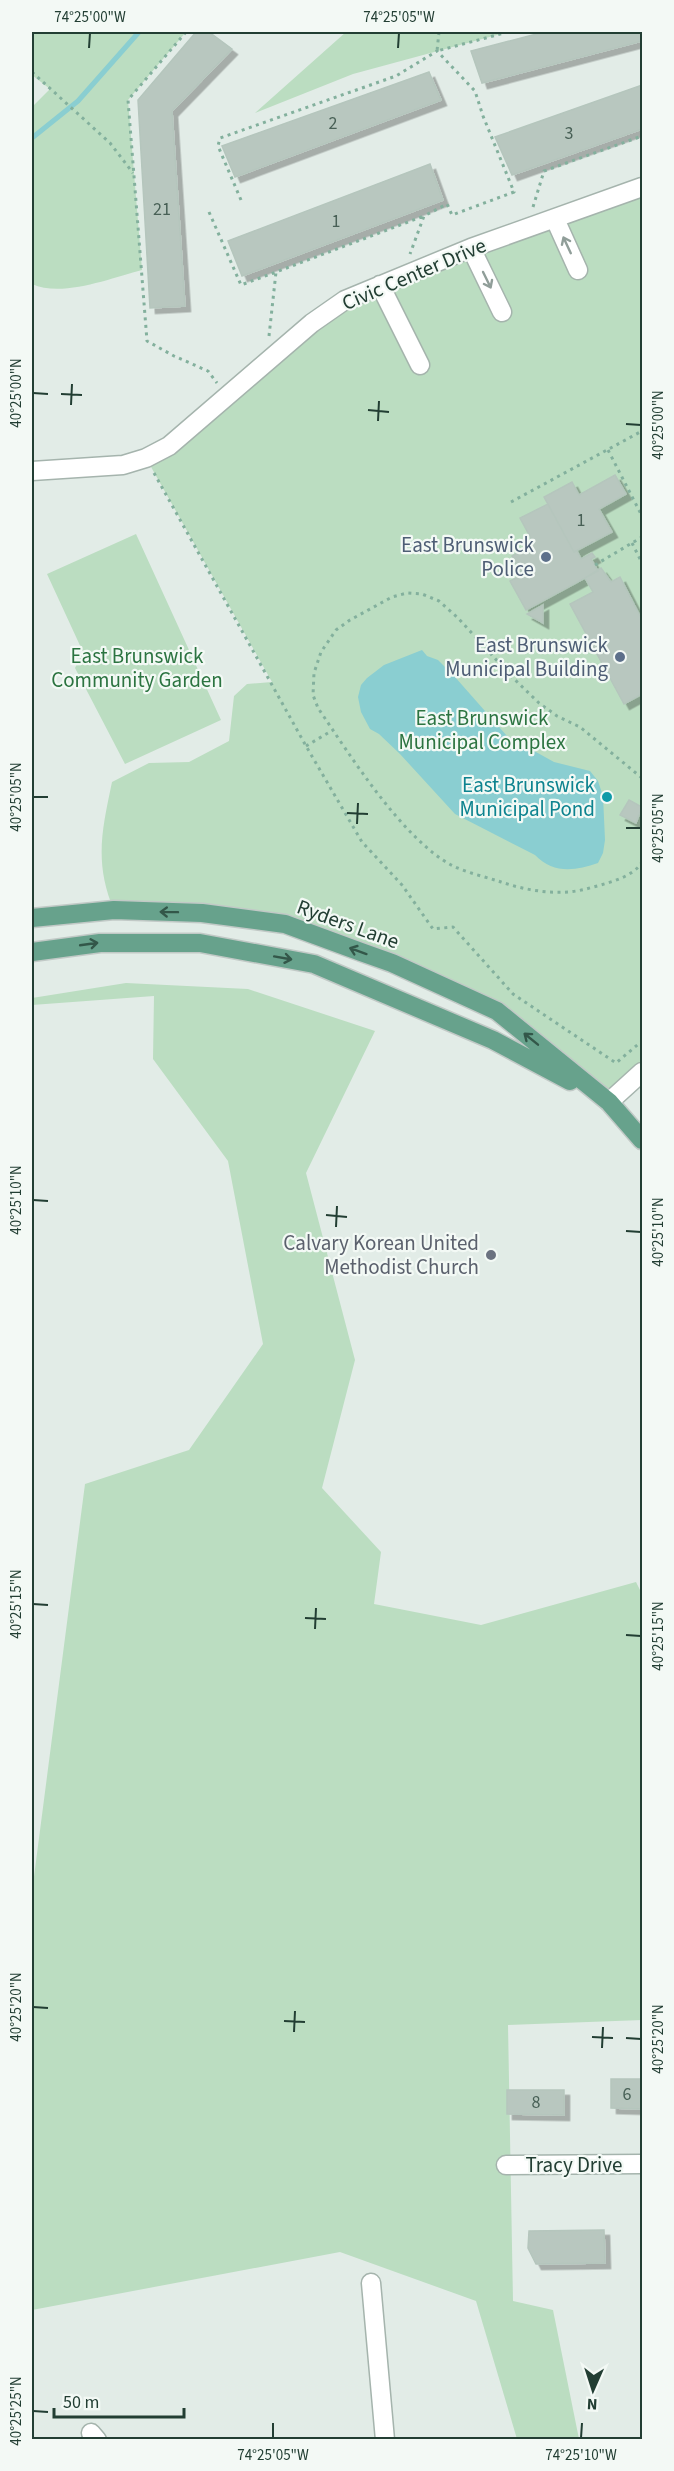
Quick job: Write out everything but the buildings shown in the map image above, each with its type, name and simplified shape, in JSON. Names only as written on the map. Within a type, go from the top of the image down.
[{"type":"main road","name":"Ryders Lane","points":[[32,918],[125,911],[202,913],[285,924],[392,963],[497,1011],[609,1102],[642,1140]]},
{"type":"main road","name":"Ryders Lane","points":[[32,952],[100,943],[200,944],[314,964],[493,1040],[609,1102]]},
{"type":"street","name":"Civic Center Drive","points":[[32,471],[123,465],[146,458],[169,446],[312,323],[345,300],[471,248],[642,187]]},
{"type":"street","points":[[555,219],[578,270]]},
{"type":"street","points":[[471,248],[502,312]]},
{"type":"street","points":[[380,285],[420,365]]},
{"type":"street","points":[[609,1102],[642,1072]]},
{"type":"street","name":"Tracy Drive","points":[[506,2165],[642,2164]]},
{"type":"street","points":[[371,2283],[385,2439]]},
{"type":"path","points":[[186,32],[128,100],[147,341],[208,371],[220,387]]},
{"type":"path","points":[[209,212],[241,285],[424,216],[447,204],[452,215],[514,192],[475,91],[437,51],[438,32]]},
{"type":"path","points":[[241,200],[218,146],[220,138],[396,76],[437,51],[508,32]]},
{"type":"path","points":[[32,72],[110,143],[134,174]]},
{"type":"path","points":[[530,217],[544,171],[642,136]]},
{"type":"path","points":[[410,255],[424,216]]},
{"type":"path","points":[[276,272],[268,344],[277,336]]},
{"type":"path","points":[[510,502],[642,430]]},
{"type":"path","points":[[608,450],[642,516]]},
{"type":"path","points":[[146,458],[362,842],[402,885],[433,929],[453,927],[513,994],[616,1063],[642,1041]]},
{"type":"path","points":[[595,565],[642,537]]},
{"type":"path","points":[[632,543],[642,563]]},
{"type":"path","points":[[642,778],[580,727],[557,716],[539,703],[458,618],[439,601],[422,594],[407,593],[392,597],[350,620],[336,630],[321,652],[314,673],[313,695],[333,730],[404,827],[440,858],[455,866],[517,887],[565,892],[610,882],[638,869],[642,862]]},
{"type":"path","points":[[306,746],[333,730]]},
{"type":"green space","points":[[32,32],[186,32],[128,100],[142,270],[72,288],[44,288],[32,284],[32,107],[50,89],[32,75]]},
{"type":"green space","points":[[346,32],[508,32],[353,74],[255,113]]},
{"type":"green space","name":"East Brunswick Municipal Complex","points":[[642,187],[642,1072],[609,1102],[497,1011],[285,924],[114,910],[104,877],[102,846],[112,782],[149,763],[189,762],[229,741],[234,696],[247,684],[272,682],[146,458],[345,300]]},
{"type":"green space","name":"East Brunswick Community Garden","points":[[136,534],[221,720],[125,764],[75,668],[83,652],[47,574]]},
{"type":"green space","points":[[126,983],[248,989],[375,1031],[306,1173],[355,1360],[322,1488],[381,1552],[374,1604],[481,1625],[636,1582],[642,1594],[642,2020],[508,2025],[513,2301],[553,2310],[579,2439],[517,2439],[476,2301],[340,2252],[32,2310],[32,1892],[85,1484],[189,1450],[263,1344],[228,1161],[153,1059],[154,996],[32,1005],[32,998]]},
{"type":"water","name":"East Brunswick Municipal Pond","points":[[422,650],[427,656],[438,660],[455,677],[507,736],[554,762],[590,771],[598,781],[603,796],[605,840],[603,853],[598,863],[573,869],[557,868],[455,814],[400,754],[379,734],[370,729],[361,712],[358,697],[361,685],[384,665]]},
{"type":"waterway","points":[[32,138],[78,101],[139,32]]},
{"type":"place","name":"East Brunswick Police","points":[[546,557]]},
{"type":"place","name":"East Brunswick Municipal Building","points":[[620,657]]},
{"type":"place","name":"East Brunswick Municipal Pond","points":[[607,797]]},
{"type":"place","name":"Calvary Korean United Methodist Church","points":[[491,1255]]}]
